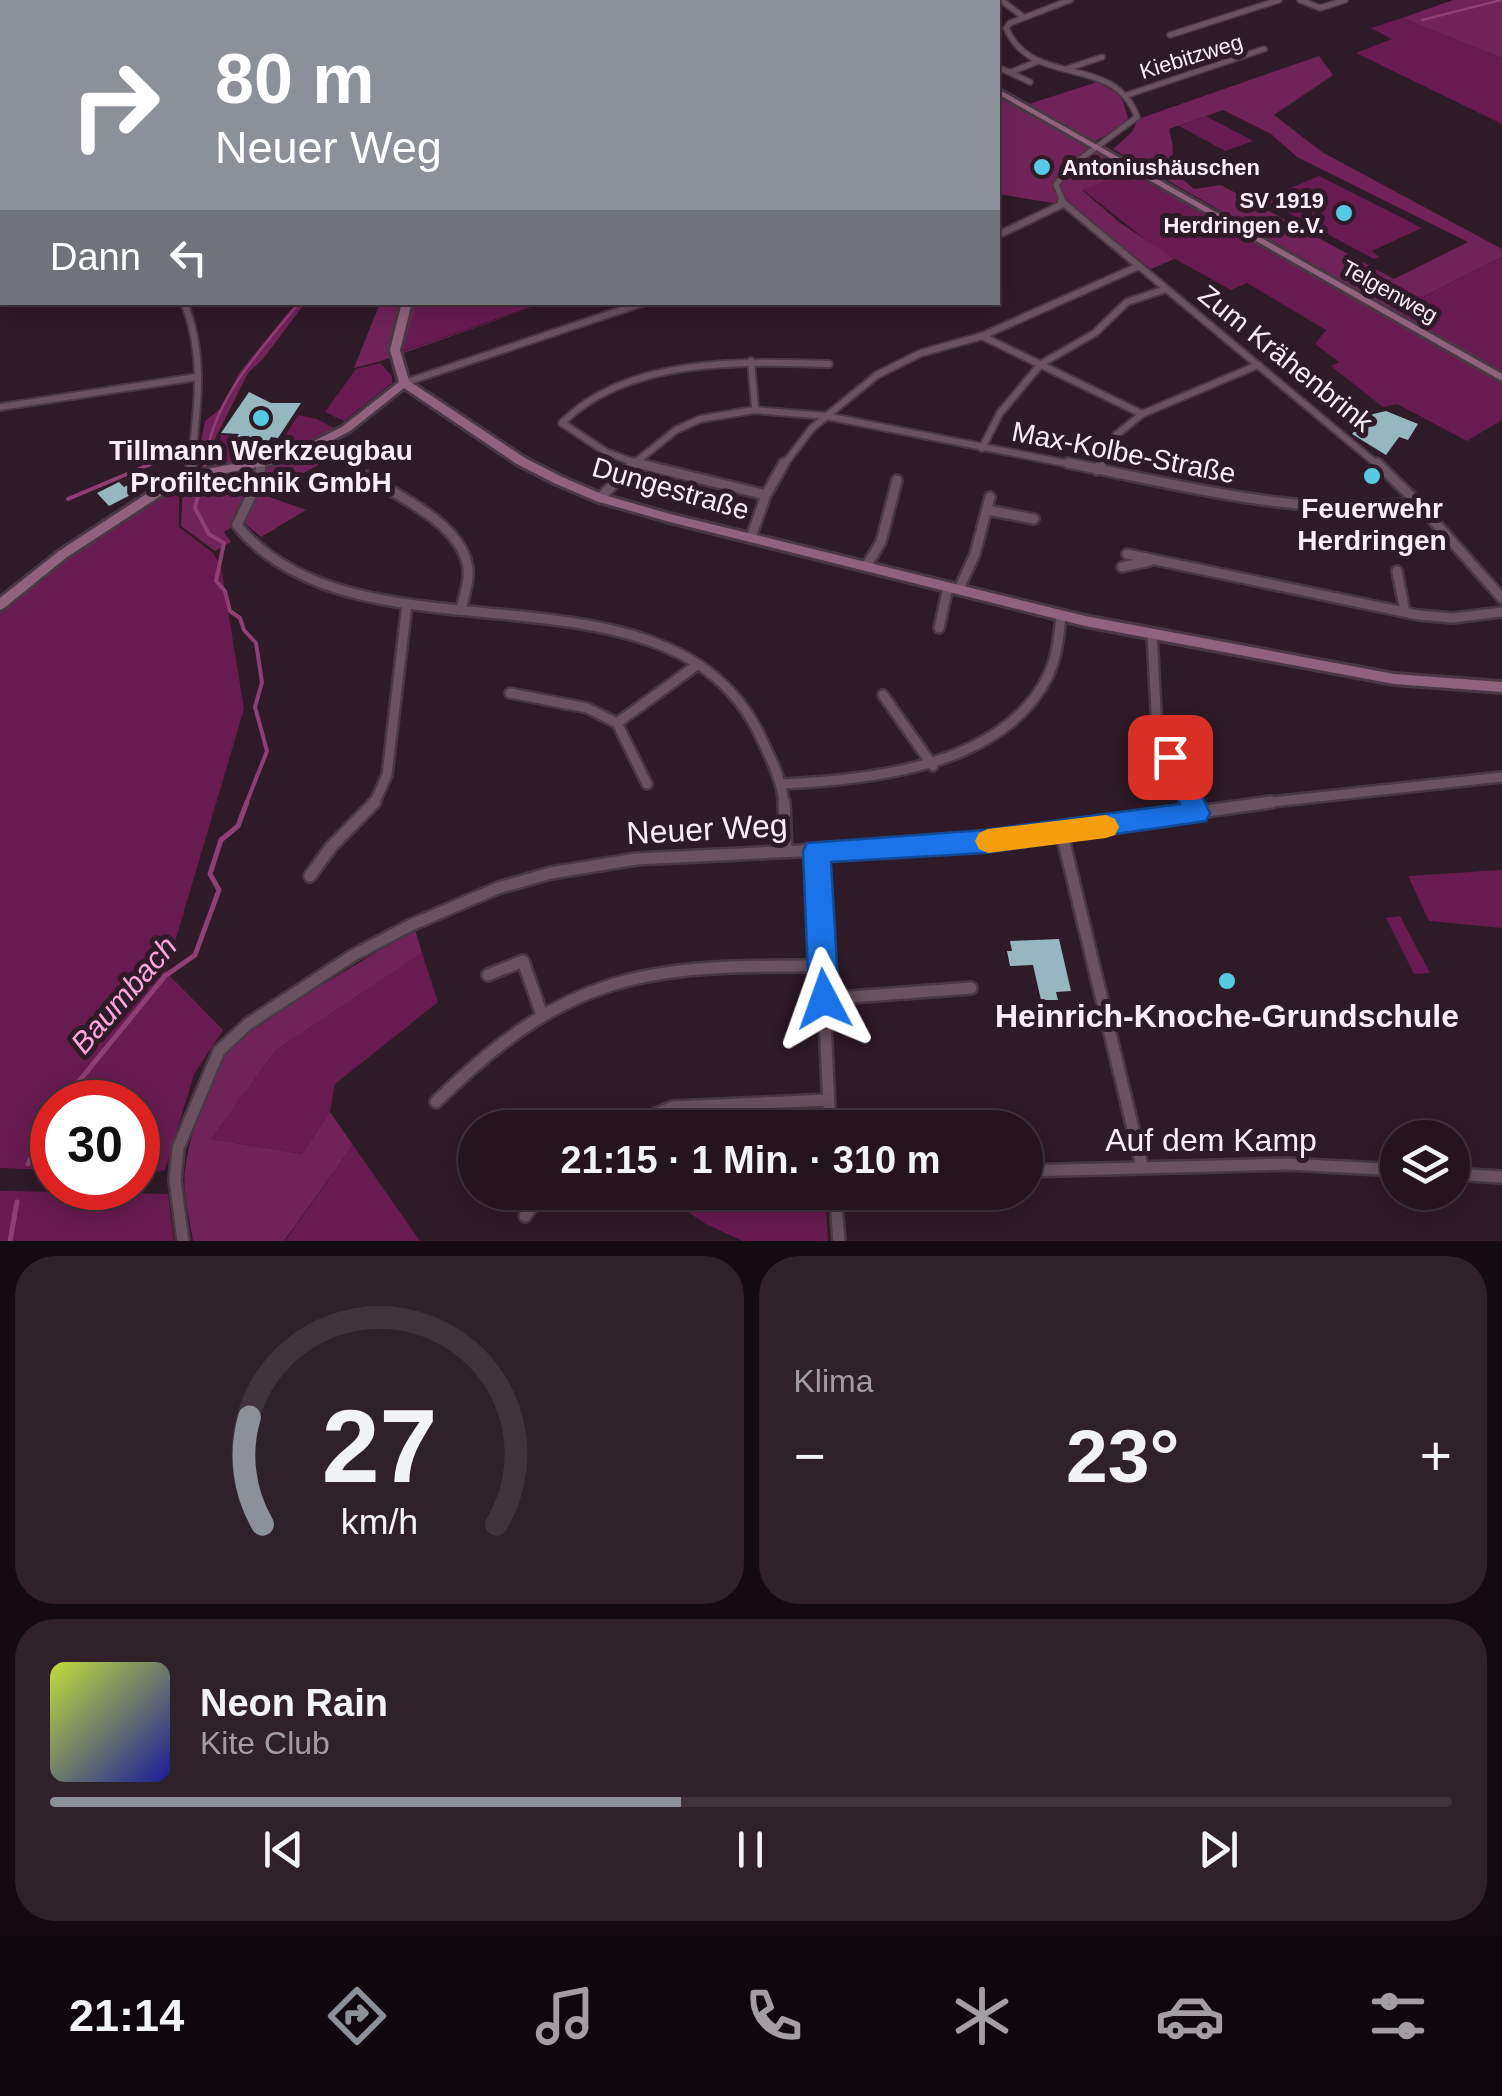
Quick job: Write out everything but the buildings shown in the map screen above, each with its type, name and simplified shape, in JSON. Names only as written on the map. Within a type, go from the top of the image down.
[{"type":"main road","name":"Telgenweg","points":[[1000,92],[1502,378]]},
{"type":"main road","points":[[0,605],[94,532],[160,490],[191,476],[291,457],[323,442],[390,398],[404,383],[395,350],[406,305]]},
{"type":"main road","name":"Dungestraße","points":[[404,383],[521,460],[600,498],[1061,616],[1394,679],[1502,688]]},
{"type":"street","points":[[1001,0],[1022,16]]},
{"type":"street","points":[[1000,27],[1070,0]]},
{"type":"street","points":[[1170,35],[1279,0]]},
{"type":"street","points":[[1300,0],[1320,8],[1345,0]]},
{"type":"street","points":[[1000,234],[1063,204],[1056,184],[1075,163],[1137,117],[1136,107],[1127,95],[1107,83],[1039,61],[1012,45],[1006,28]]},
{"type":"street","name":"Kiebitzweg","points":[[1127,95],[1215,68],[1264,48]]},
{"type":"street","points":[[1067,69],[1102,57]]},
{"type":"street","points":[[1011,72],[1039,61]]},
{"type":"street","points":[[1000,68],[1030,82]]},
{"type":"street","name":"Zum Krähenbrink","points":[[1063,204],[1366,453],[1417,502],[1502,596]]},
{"type":"street","points":[[751,536],[766,495],[792,449],[877,375],[902,361],[982,336],[1139,266]]},
{"type":"street","points":[[982,448],[1000,413],[1040,364],[1095,333],[1128,302],[1166,289]]},
{"type":"street","points":[[185,305],[194,329],[197,377],[198,427],[191,476]]},
{"type":"street","points":[[404,383],[636,305]]},
{"type":"street","points":[[982,336],[1142,414]]},
{"type":"street","points":[[751,361],[756,408]]},
{"type":"street","points":[[766,495],[634,461],[562,423],[564,418],[645,376],[695,363],[829,364]]},
{"type":"street","points":[[1097,470],[1116,434],[1142,414],[1258,365]]},
{"type":"street","points":[[0,407],[197,377]]},
{"type":"street","name":"Max-Kolbe-Straße","points":[[600,498],[634,461],[673,432],[706,416],[756,408],[826,416],[1294,505],[1386,508],[1417,502]]},
{"type":"street","points":[[261,464],[259,479],[237,525],[288,568],[339,589],[407,604],[551,618],[622,631],[662,645],[697,665],[728,690],[763,736],[782,784],[786,850]]},
{"type":"street","points":[[366,476],[430,519],[457,544],[467,562],[468,575],[461,610]]},
{"type":"street","points":[[867,566],[881,542],[897,480]]},
{"type":"street","points":[[939,628],[988,510],[990,496]]},
{"type":"street","points":[[988,510],[1034,520]]},
{"type":"street","points":[[1127,554],[1404,612],[1453,618],[1502,612]]},
{"type":"street","points":[[1122,567],[1153,560]]},
{"type":"street","points":[[1397,571],[1404,612]]},
{"type":"street","points":[[310,876],[331,847],[375,803],[387,775],[407,604]]},
{"type":"street","points":[[782,784],[863,781],[933,766],[970,748],[1033,700],[1050,673],[1061,616]]},
{"type":"street","points":[[1152,634],[1157,729],[1197,813]]},
{"type":"street","points":[[617,723],[697,665]]},
{"type":"street","points":[[510,693],[587,708],[617,723],[647,784]]},
{"type":"street","points":[[883,695],[933,766]]},
{"type":"street","name":"Neuer Weg","points":[[183,1241],[175,1165],[194,1102],[210,1068],[232,1036],[305,986],[411,925],[528,878],[636,858],[816,851],[1062,834],[1197,813],[1502,777]]},
{"type":"street","points":[[1062,834],[1142,1166]]},
{"type":"street","points":[[816,851],[829,1110]]},
{"type":"street","points":[[488,975],[522,962],[542,1015]]},
{"type":"street","points":[[436,1102],[494,1048],[542,1015],[601,988],[667,970],[822,966]]},
{"type":"street","points":[[824,999],[971,988]]},
{"type":"street","points":[[664,1110],[673,1106],[828,1100]]},
{"type":"street","name":"Auf dem Kamp","points":[[1043,1170],[1288,1164],[1380,1169]]},
{"type":"street","points":[[1470,1175],[1502,1177]]},
{"type":"street","points":[[525,1216],[529,1210]]},
{"type":"street","points":[[836,1210],[839,1241]]},
{"type":"shaded area","points":[[1453,0],[1502,0],[1502,58],[1402,18]]},
{"type":"shaded area","points":[[1402,18],[1502,58],[1502,124],[1356,53],[1392,39],[1371,28]]},
{"type":"shaded area","points":[[1319,56],[1333,75],[1274,115],[1322,152],[1502,249],[1502,257],[1395,311],[1113,149],[1132,132],[1138,119]],"holes":[[[1223,110],[1271,134],[1297,157],[1468,242],[1394,279],[1221,185],[1194,189],[1172,170],[1169,129]]]},
{"type":"shaded area","points":[[1097,82],[1121,95],[1128,118],[1119,128],[1088,145],[1132,171],[1082,190],[1119,222],[1174,259],[1151,269],[1071,206],[1000,194],[1000,96],[1023,106]]},
{"type":"shaded area","points":[[1206,116],[1253,141],[1225,151],[1179,126]]},
{"type":"shaded area","points":[[1132,171],[1386,316],[1502,257],[1502,420],[1467,441],[1397,404],[1383,407],[1331,366],[1339,362],[1315,344],[1326,330],[1247,283],[1231,290],[1157,249],[1082,189]]},
{"type":"shaded area","name":"SV 1919 Herdringen e.V.","points":[[1319,176],[1422,228],[1372,251],[1379,257],[1374,259],[1246,190],[1251,188],[1269,197]]},
{"type":"shaded area","points":[[294,305],[304,305],[248,373],[211,447],[212,460],[197,462],[205,421],[220,409],[240,372]]},
{"type":"shaded area","points":[[379,305],[416,305],[402,352],[539,305],[381,361],[354,368]]},
{"type":"shaded area","points":[[416,305],[536,305],[401,352]]},
{"type":"shaded area","points":[[380,363],[392,376],[392,383],[344,421],[325,412],[356,369]]},
{"type":"shaded area","points":[[298,415],[317,419],[337,430],[288,452],[213,466],[221,435],[235,436],[232,443],[278,447]]},
{"type":"shaded area","points":[[336,439],[350,448],[298,476],[252,484],[250,490],[306,510],[261,537],[242,521],[224,532],[231,542],[215,551],[181,526],[183,485],[304,457]]},
{"type":"shaded area","points":[[179,485],[179,527],[213,553],[221,567],[244,709],[166,972],[223,1030],[194,1074],[165,1170],[160,1171],[160,1080],[30,1080],[30,1169],[0,1168],[0,611],[67,556]]},
{"type":"shaded area","points":[[1502,870],[1502,928],[1429,921],[1408,876]]},
{"type":"shaded area","points":[[1400,916],[1430,973],[1414,974],[1386,918]]},
{"type":"shaded area","points":[[415,929],[422,953],[276,1050],[211,1139],[302,1154],[330,1112],[353,1145],[284,1241],[193,1241],[185,1188],[192,1135],[204,1100],[239,1035]]},
{"type":"shaded area","points":[[422,953],[438,1002],[335,1084],[330,1112],[302,1154],[211,1139],[276,1050]]},
{"type":"shaded area","points":[[353,1145],[420,1241],[285,1241]]},
{"type":"shaded area","points":[[0,1191],[30,1192],[30,1210],[160,1210],[160,1194],[168,1194],[174,1241],[0,1241]]},
{"type":"shaded area","points":[[685,1210],[826,1210],[828,1241],[743,1241]]},
{"type":"waterway","points":[[1422,20],[1501,0]]},
{"type":"waterway","name":"Baumbach","points":[[205,466],[216,420],[227,398],[298,305]]},
{"type":"waterway","points":[[147,466],[180,452]]},
{"type":"waterway","points":[[68,499],[153,463]]},
{"type":"waterway","name":"Baumbach","points":[[202,478],[195,508],[209,534],[224,543],[216,581],[225,591],[230,611],[240,618],[244,630],[256,643],[262,682],[255,707],[267,751],[246,804]]},
{"type":"waterway","name":"Baumbach","points":[[80,1080],[165,976],[195,955],[219,890],[210,874],[221,840],[238,826],[247,802]]},
{"type":"waterway","name":"Baumbach","points":[[28,1164],[30,1160]]},
{"type":"waterway","name":"Baumbach","points":[[10,1241],[17,1202]]},
{"type":"slow traffic","points":[[988,841],[1106,827]]},
{"type":"place","name":"Antoniushäuschen","points":[[1042,167]]},
{"type":"place","name":"SV 1919 Herdringen e.V.","points":[[1344,213]]},
{"type":"place","name":"Tillmann Werkzeugbau Profiltechnik GmbH","points":[[261,418]]},
{"type":"place","name":"Feuerwehr Herdringen","points":[[1372,476]]},
{"type":"place","name":"Heinrich-Knoche-Grundschule","points":[[1227,981]]},
{"type":"route","points":[[824,999],[816,851],[985,842],[1197,813],[1170,757]]}]
